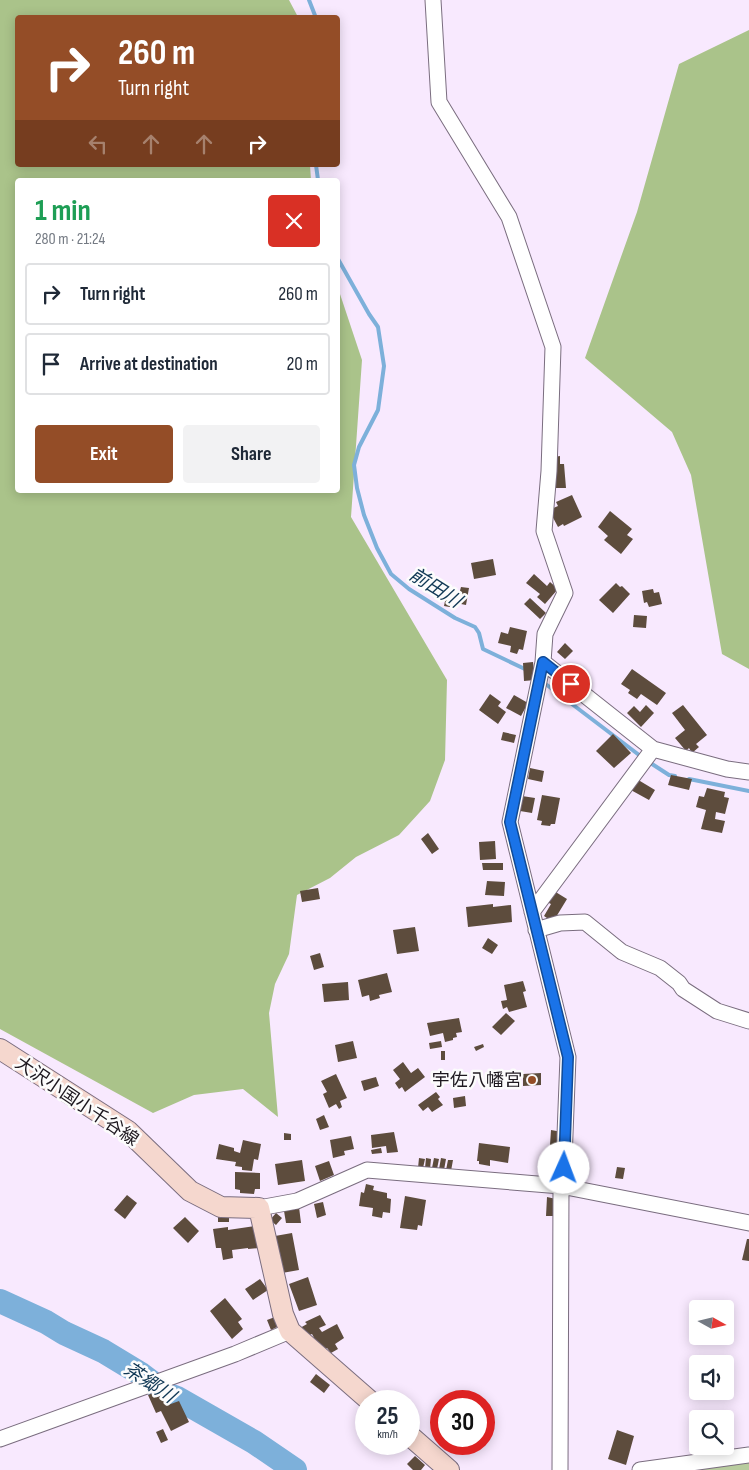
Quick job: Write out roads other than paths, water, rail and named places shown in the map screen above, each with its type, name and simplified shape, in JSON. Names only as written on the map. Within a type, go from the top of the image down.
[{"type":"main road","name":"大沢小国小千谷線","points":[[0,1049],[128,1130],[190,1191],[221,1208],[259,1208]]},
{"type":"main road","points":[[259,1208],[283,1314],[290,1331],[357,1390]]},
{"type":"main road","points":[[420,1445],[449,1470]]},
{"type":"street","points":[[433,0],[439,102],[509,217],[553,347],[549,471],[544,531],[565,593],[545,634],[543,662],[510,822],[568,1057],[562,1186],[560,1470]]},
{"type":"street","points":[[543,662],[653,749],[727,769],[749,772]]},
{"type":"street","points":[[532,912],[653,749]]},
{"type":"street","points":[[536,930],[560,923],[585,922],[622,952],[660,968],[679,983],[683,989],[717,1011],[749,1021]]},
{"type":"street","points":[[259,1208],[296,1201],[367,1170],[562,1186],[749,1223]]},
{"type":"street","points":[[0,1439],[217,1361],[290,1331]]},
{"type":"street","points":[[640,1470],[749,1455]]},
{"type":"waterway","name":"前田川","points":[[309,0],[315,15]]},
{"type":"waterway","name":"前田川","points":[[316,167],[318,178]]},
{"type":"waterway","name":"前田川","points":[[340,263],[378,327],[384,366],[378,410],[359,447],[354,465],[357,488],[364,515],[377,548],[391,574],[409,589],[455,618],[475,627],[479,633],[483,649],[527,670]]},
{"type":"waterway","name":"前田川","points":[[543,682],[643,758]]},
{"type":"waterway","name":"前田川","points":[[649,762],[669,775],[675,776]]},
{"type":"waterway","name":"前田川","points":[[689,779],[749,791]]},
{"type":"waterway","name":"茶郷川","points":[[0,1301],[103,1351],[141,1374],[169,1395],[254,1442],[295,1470]]},
{"type":"place","name":"宇佐八幡宮","points":[[532,1080]]}]
